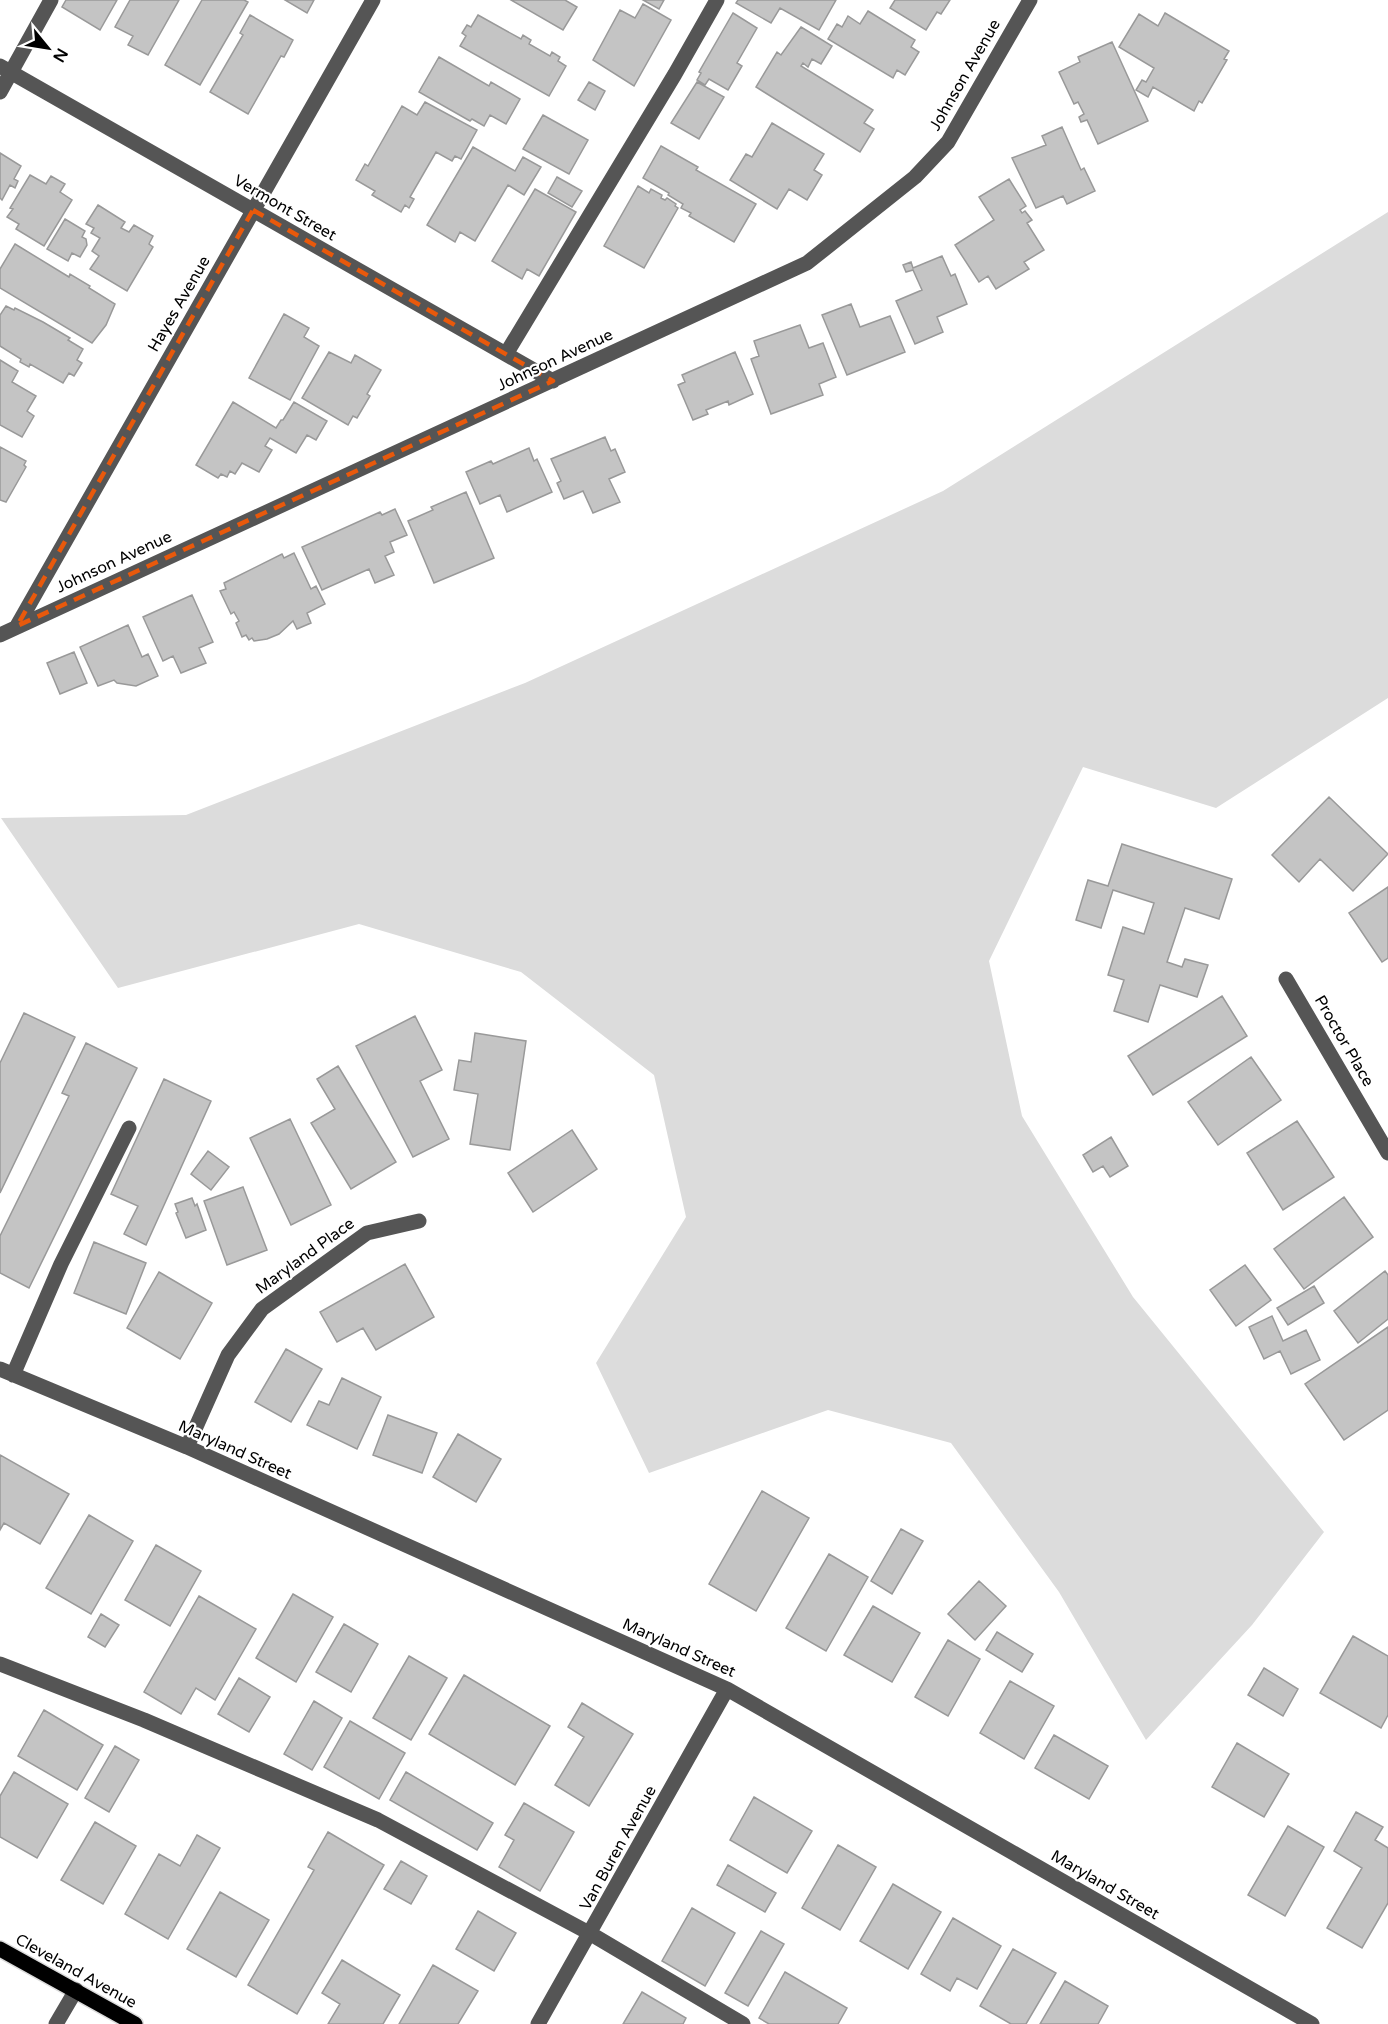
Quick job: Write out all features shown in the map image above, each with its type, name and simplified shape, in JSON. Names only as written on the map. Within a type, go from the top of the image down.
[{"type":"main road","name":"Cleveland Avenue","points":[[0,1949],[135,2024]]},
{"type":"street","points":[[0,92],[6,69],[51,0]]},
{"type":"street","name":"Hayes Avenue","points":[[17,626],[373,0]]},
{"type":"street","points":[[506,354],[675,74],[717,0]]},
{"type":"street","name":"Johnson Avenue","points":[[0,635],[807,263],[915,177],[948,142],[1030,0]]},
{"type":"street","name":"Vermont Street","points":[[6,69],[553,381]]},
{"type":"street","name":"Proctor Place","points":[[1286,979],[1388,1153]]},
{"type":"street","points":[[6,1372],[129,1128]]},
{"type":"street","name":"Maryland Place","points":[[187,1447],[228,1355],[262,1309],[367,1233],[419,1221]]},
{"type":"street","name":"Maryland Street","points":[[6,1372],[187,1447],[728,1689],[1312,2024]]},
{"type":"street","points":[[0,1664],[144,1720],[378,1820],[591,1934],[743,2024]]},
{"type":"street","name":"Van Buren Avenue","points":[[538,2024],[728,1689]]},
{"type":"street","points":[[56,2024],[76,1990]]},
{"type":"highlighted area","points":[[253,210],[553,381],[17,626]]},
{"type":"shaded area","points":[[1388,212],[1388,698],[1216,808],[1083,767],[989,961],[1022,1116],[1133,1297],[1324,1532],[1252,1625],[1146,1740],[1059,1592],[951,1443],[828,1410],[649,1473],[596,1363],[686,1217],[654,1075],[521,972],[359,924],[118,988],[1,818],[186,815],[525,683],[943,491]]},
{"type":"building","points":[[66,0],[117,0],[100,30],[62,7]]},
{"type":"building","points":[[130,0],[179,0],[148,55],[128,45],[133,36],[115,27]]},
{"type":"building","points":[[202,0],[244,0],[248,2],[200,85],[165,65]]},
{"type":"building","points":[[285,0],[314,0],[307,13]]},
{"type":"building","points":[[511,0],[565,0],[577,7],[563,30]]},
{"type":"building","points":[[643,0],[664,0],[659,9]]},
{"type":"building","points":[[738,0],[836,0],[819,30],[780,8],[771,23],[736,3]]},
{"type":"building","points":[[895,0],[950,0],[941,14],[937,12],[926,30],[890,8]]},
{"type":"building","points":[[643,4],[671,20],[634,86],[593,60],[620,10],[635,18]]},
{"type":"building","points":[[868,11],[915,40],[911,47],[919,52],[905,75],[897,70],[893,78],[828,39],[837,24],[842,27],[848,16],[860,24]]},
{"type":"building","points":[[733,13],[757,28],[737,63],[742,66],[728,90],[709,79],[705,85],[697,80],[701,73],[699,72]]},
{"type":"building","points":[[1165,13],[1229,51],[1224,59],[1227,60],[1202,103],[1199,101],[1194,111],[1153,87],[1148,97],[1136,90],[1142,80],[1146,82],[1154,68],[1119,47],[1139,14],[1158,26]]},
{"type":"building","points":[[250,15],[293,40],[284,57],[281,56],[248,114],[210,92],[243,35],[240,33]]},
{"type":"building","points":[[478,15],[521,39],[523,35],[531,40],[529,44],[550,56],[552,52],[560,57],[558,61],[566,66],[549,96],[460,46],[466,36],[462,33],[467,25],[471,27]]},
{"type":"building","points":[[801,27],[832,46],[821,64],[812,59],[808,67],[803,63],[801,66],[873,110],[864,123],[874,129],[860,152],[756,87],[777,52],[781,55]]},
{"type":"building","points":[[1112,42],[1148,121],[1098,144],[1087,120],[1081,122],[1079,117],[1084,114],[1078,102],[1074,104],[1059,72],[1080,62],[1078,57]]},
{"type":"building","points":[[439,57],[489,86],[491,82],[520,99],[506,124],[490,115],[484,126],[472,119],[470,121],[419,92]]},
{"type":"building","points":[[589,82],[605,91],[595,110],[578,100]]},
{"type":"building","points":[[697,82],[724,97],[699,139],[671,123]]},
{"type":"building","points":[[425,102],[477,130],[461,159],[455,156],[452,161],[436,152],[410,197],[414,199],[409,208],[405,205],[401,212],[372,195],[375,191],[356,180],[365,164],[368,166],[402,106],[417,115]]},
{"type":"building","points":[[543,115],[588,140],[569,174],[523,149]]},
{"type":"building","points":[[772,123],[824,154],[814,170],[822,175],[807,200],[789,189],[777,209],[730,180],[746,154],[752,157]]},
{"type":"building","points":[[1062,127],[1081,170],[1084,168],[1095,191],[1067,204],[1063,196],[1036,208],[1012,158],[1046,145],[1042,136]]},
{"type":"building","points":[[661,146],[698,167],[696,170],[756,204],[734,242],[689,216],[691,213],[681,208],[683,204],[643,178]]},
{"type":"building","points":[[473,147],[515,171],[523,157],[541,167],[524,195],[508,185],[475,241],[460,232],[455,242],[427,225]]},
{"type":"building","points":[[0,153],[21,166],[14,179],[18,181],[15,188],[10,185],[2,200],[0,198]]},
{"type":"building","points":[[30,175],[46,184],[51,176],[65,184],[60,192],[72,200],[44,246],[16,229],[19,224],[7,217]]},
{"type":"building","points":[[557,177],[582,191],[572,207],[548,193]]},
{"type":"building","points":[[1009,179],[1026,206],[1020,210],[1022,213],[1025,211],[1032,220],[1027,223],[1044,250],[1024,262],[1029,269],[996,289],[988,276],[979,282],[955,245],[994,220],[979,197]]},
{"type":"building","points":[[638,186],[649,193],[651,189],[662,195],[661,198],[665,200],[667,198],[678,208],[644,268],[604,246]]},
{"type":"building","points":[[535,189],[576,212],[539,276],[527,269],[522,279],[492,261]]},
{"type":"building","points":[[98,205],[125,222],[121,228],[129,232],[134,225],[153,236],[149,244],[153,247],[127,291],[90,269],[99,256],[92,251],[100,238],[91,233],[94,228],[86,224]]},
{"type":"building","points":[[65,219],[85,231],[82,237],[86,239],[87,245],[80,257],[72,253],[68,261],[47,249]]},
{"type":"building","points":[[15,244],[69,277],[70,274],[90,286],[89,288],[115,304],[106,325],[92,343],[0,288],[0,269]]},
{"type":"building","points":[[942,256],[951,276],[955,274],[967,304],[937,317],[943,332],[915,344],[896,301],[922,290],[913,270],[906,272],[903,265],[911,262],[913,268]]},
{"type":"building","points":[[851,304],[860,327],[890,316],[905,352],[847,375],[822,315]]},
{"type":"building","points":[[6,306],[43,322],[70,338],[68,340],[83,349],[77,360],[82,363],[74,376],[69,373],[63,383],[30,364],[29,367],[20,362],[21,359],[0,346],[0,315]]},
{"type":"building","points":[[284,314],[309,328],[304,337],[319,346],[290,400],[249,378]]},
{"type":"building","points":[[800,325],[809,348],[823,343],[836,377],[819,384],[823,395],[771,414],[751,359],[759,356],[754,341]]},
{"type":"building","points":[[329,352],[351,363],[355,355],[381,370],[357,418],[353,416],[348,425],[302,398]]},
{"type":"building","points":[[735,352],[753,394],[729,405],[728,401],[706,410],[708,414],[693,420],[678,385],[685,382],[682,375]]},
{"type":"building","points":[[0,360],[18,371],[12,382],[36,396],[27,411],[34,416],[22,437],[0,425]]},
{"type":"building","points":[[233,402],[276,428],[294,402],[327,421],[316,440],[307,435],[296,453],[270,438],[265,446],[272,450],[259,472],[242,463],[235,474],[230,471],[227,477],[221,474],[218,478],[196,465]]},
{"type":"building","points":[[605,437],[611,451],[615,449],[625,472],[609,479],[620,502],[593,513],[583,491],[564,499],[557,483],[561,481],[551,459]]},
{"type":"building","points":[[0,447],[26,461],[24,465],[26,467],[6,502],[0,500]]},
{"type":"building","points":[[529,448],[534,461],[537,459],[552,492],[507,512],[500,495],[480,504],[466,472],[491,461],[493,464]]},
{"type":"building","points":[[466,492],[494,558],[434,583],[408,521],[433,510],[431,507]]},
{"type":"building","points":[[395,509],[407,535],[390,542],[394,552],[385,556],[394,575],[375,583],[369,569],[322,590],[302,547],[380,512],[382,515]]},
{"type":"building","points":[[294,553],[311,589],[316,586],[325,604],[307,613],[311,623],[297,629],[293,621],[279,634],[267,639],[254,641],[252,638],[249,640],[246,635],[242,637],[236,623],[239,621],[234,612],[231,614],[220,591],[226,589],[224,583],[282,554],[284,558]]},
{"type":"building","points":[[192,595],[213,642],[199,648],[206,663],[181,673],[173,656],[163,661],[143,617]]},
{"type":"building","points":[[128,625],[142,657],[148,654],[158,676],[136,686],[117,683],[114,680],[98,686],[80,647]]},
{"type":"building","points":[[74,652],[87,683],[60,694],[47,663]]},
{"type":"building","points":[[1329,797],[1388,854],[1353,891],[1320,859],[1299,882],[1272,855]]},
{"type":"building","points":[[1122,844],[1232,879],[1219,919],[1185,908],[1167,962],[1182,967],[1185,959],[1208,965],[1197,997],[1160,985],[1148,1022],[1114,1011],[1124,980],[1108,975],[1123,927],[1144,934],[1154,903],[1113,890],[1101,928],[1076,920],[1088,880],[1108,886]]},
{"type":"building","points":[[1388,887],[1388,958],[1382,962],[1349,913]]},
{"type":"building","points":[[1222,996],[1247,1036],[1153,1095],[1128,1056]]},
{"type":"building","points":[[24,1013],[75,1037],[0,1193],[0,1063]]},
{"type":"building","points":[[415,1016],[442,1070],[420,1081],[449,1139],[413,1157],[356,1046]]},
{"type":"building","points":[[475,1033],[526,1041],[510,1150],[470,1144],[478,1094],[454,1090],[459,1060],[471,1062]]},
{"type":"building","points":[[86,1043],[137,1068],[29,1288],[0,1273],[0,1236],[69,1096],[62,1093]]},
{"type":"building","points":[[1251,1057],[1281,1100],[1218,1145],[1188,1102]]},
{"type":"building","points":[[338,1066],[396,1162],[351,1189],[311,1123],[335,1109],[317,1079]]},
{"type":"building","points":[[164,1079],[211,1101],[146,1245],[124,1234],[138,1206],[111,1194]]},
{"type":"building","points":[[290,1119],[331,1205],[291,1225],[250,1138]]},
{"type":"building","points":[[1297,1121],[1334,1177],[1283,1210],[1247,1153]]},
{"type":"building","points":[[572,1130],[597,1169],[533,1212],[508,1173]]},
{"type":"building","points":[[1111,1137],[1128,1166],[1110,1177],[1103,1166],[1093,1172],[1083,1155]]},
{"type":"building","points":[[208,1151],[229,1167],[211,1190],[191,1174]]},
{"type":"building","points":[[243,1187],[267,1250],[227,1265],[204,1201]]},
{"type":"building","points":[[1344,1197],[1373,1237],[1304,1289],[1274,1249]]},
{"type":"building","points":[[192,1198],[195,1206],[197,1204],[206,1230],[186,1238],[176,1213],[178,1212],[175,1204]]},
{"type":"building","points":[[94,1242],[146,1263],[126,1314],[74,1293]]},
{"type":"building","points":[[405,1264],[434,1317],[376,1350],[363,1328],[337,1342],[320,1312]]},
{"type":"building","points":[[1245,1265],[1271,1300],[1236,1326],[1210,1290]]},
{"type":"building","points":[[1385,1271],[1388,1275],[1388,1319],[1358,1343],[1334,1311]]},
{"type":"building","points":[[159,1272],[212,1303],[180,1359],[127,1328]]},
{"type":"building","points":[[1314,1286],[1324,1303],[1288,1325],[1277,1308]]},
{"type":"building","points":[[1272,1316],[1283,1341],[1306,1330],[1320,1360],[1291,1374],[1280,1351],[1264,1359],[1249,1327]]},
{"type":"building","points":[[1388,1327],[1388,1410],[1344,1440],[1305,1384]]},
{"type":"building","points":[[286,1349],[322,1369],[291,1422],[255,1402]]},
{"type":"building","points":[[342,1378],[381,1397],[357,1449],[307,1425],[319,1401],[329,1405]]},
{"type":"building","points":[[388,1415],[437,1433],[422,1473],[373,1455]]},
{"type":"building","points":[[458,1434],[501,1459],[476,1502],[433,1477]]},
{"type":"building","points":[[0,1455],[69,1494],[40,1544],[4,1523],[0,1530]]},
{"type":"building","points":[[762,1491],[809,1518],[756,1611],[709,1584]]},
{"type":"building","points":[[89,1515],[133,1541],[91,1614],[46,1588]]},
{"type":"building","points":[[901,1529],[923,1541],[892,1594],[871,1581]]},
{"type":"building","points":[[156,1545],[201,1571],[170,1626],[125,1600]]},
{"type":"building","points":[[829,1554],[868,1577],[826,1651],[786,1628]]},
{"type":"building","points":[[979,1581],[1006,1606],[975,1640],[948,1614]]},
{"type":"building","points":[[293,1594],[333,1617],[296,1682],[256,1658]]},
{"type":"building","points":[[199,1596],[256,1629],[215,1700],[196,1688],[181,1714],[144,1692]]},
{"type":"building","points":[[873,1606],[920,1633],[892,1682],[844,1655]]},
{"type":"building","points":[[101,1614],[119,1625],[105,1647],[88,1637]]},
{"type":"building","points":[[344,1624],[378,1644],[351,1692],[316,1672]]},
{"type":"building","points":[[997,1632],[1033,1654],[1022,1672],[986,1650]]},
{"type":"building","points":[[1353,1636],[1388,1656],[1388,1715],[1381,1728],[1320,1693]]},
{"type":"building","points":[[948,1640],[980,1659],[948,1716],[915,1697]]},
{"type":"building","points":[[409,1656],[447,1678],[411,1740],[373,1718]]},
{"type":"building","points":[[1264,1668],[1298,1689],[1283,1716],[1248,1695]]},
{"type":"building","points":[[464,1675],[550,1726],[515,1785],[429,1734]]},
{"type":"building","points":[[239,1678],[270,1697],[249,1732],[218,1714]]},
{"type":"building","points":[[1010,1681],[1054,1706],[1024,1759],[980,1733]]},
{"type":"building","points":[[314,1701],[342,1718],[312,1770],[284,1754]]},
{"type":"building","points":[[582,1703],[633,1734],[589,1806],[555,1785],[584,1737],[568,1727]]},
{"type":"building","points":[[44,1710],[103,1745],[77,1790],[18,1756]]},
{"type":"building","points":[[350,1721],[405,1753],[379,1799],[324,1767]]},
{"type":"building","points":[[1054,1735],[1108,1766],[1089,1799],[1035,1768]]},
{"type":"building","points":[[1237,1743],[1289,1774],[1264,1817],[1212,1787]]},
{"type":"building","points":[[115,1746],[139,1760],[109,1812],[85,1798]]},
{"type":"building","points":[[14,1772],[68,1804],[37,1858],[0,1837],[0,1796]]},
{"type":"building","points":[[406,1772],[493,1823],[477,1850],[390,1800]]},
{"type":"building","points":[[754,1797],[812,1831],[787,1873],[730,1840]]},
{"type":"building","points":[[524,1803],[574,1832],[540,1891],[499,1867],[514,1840],[505,1835]]},
{"type":"building","points":[[1356,1812],[1383,1827],[1375,1840],[1388,1848],[1388,1903],[1362,1948],[1327,1928],[1362,1868],[1334,1851]]},
{"type":"building","points":[[95,1822],[136,1846],[103,1904],[61,1880]]},
{"type":"building","points":[[1288,1826],[1324,1847],[1285,1916],[1248,1895]]},
{"type":"building","points":[[328,1832],[384,1865],[297,2014],[248,1985],[314,1870],[308,1867]]},
{"type":"building","points":[[197,1835],[220,1848],[168,1939],[125,1914],[159,1854],[180,1866]]},
{"type":"building","points":[[838,1845],[876,1867],[840,1930],[802,1908]]},
{"type":"building","points":[[401,1861],[427,1876],[411,1904],[384,1889]]},
{"type":"building","points":[[728,1865],[776,1893],[765,1912],[717,1885]]},
{"type":"building","points":[[893,1884],[941,1912],[908,1969],[860,1941]]},
{"type":"building","points":[[220,1892],[269,1920],[236,1977],[187,1949]]},
{"type":"building","points":[[692,1908],[735,1933],[705,1986],[662,1961]]},
{"type":"building","points":[[478,1911],[516,1933],[494,1971],[456,1949]]},
{"type":"building","points":[[953,1918],[1001,1946],[977,1989],[957,1978],[950,1991],[921,1974]]},
{"type":"building","points":[[761,1931],[784,1944],[748,2006],[725,1993]]},
{"type":"building","points":[[1013,1949],[1056,1973],[1026,2024],[1011,2024],[980,2006]]},
{"type":"building","points":[[342,1960],[400,1995],[383,2024],[328,2024],[340,2004],[322,1993]]},
{"type":"building","points":[[433,1965],[478,1991],[458,2024],[399,2024]]},
{"type":"building","points":[[785,1972],[847,2008],[838,2024],[769,2024],[759,2018]]},
{"type":"building","points":[[1065,1981],[1108,2006],[1098,2024],[1040,2024]]},
{"type":"building","points":[[642,1992],[686,2018],[683,2024],[623,2024]]}]
